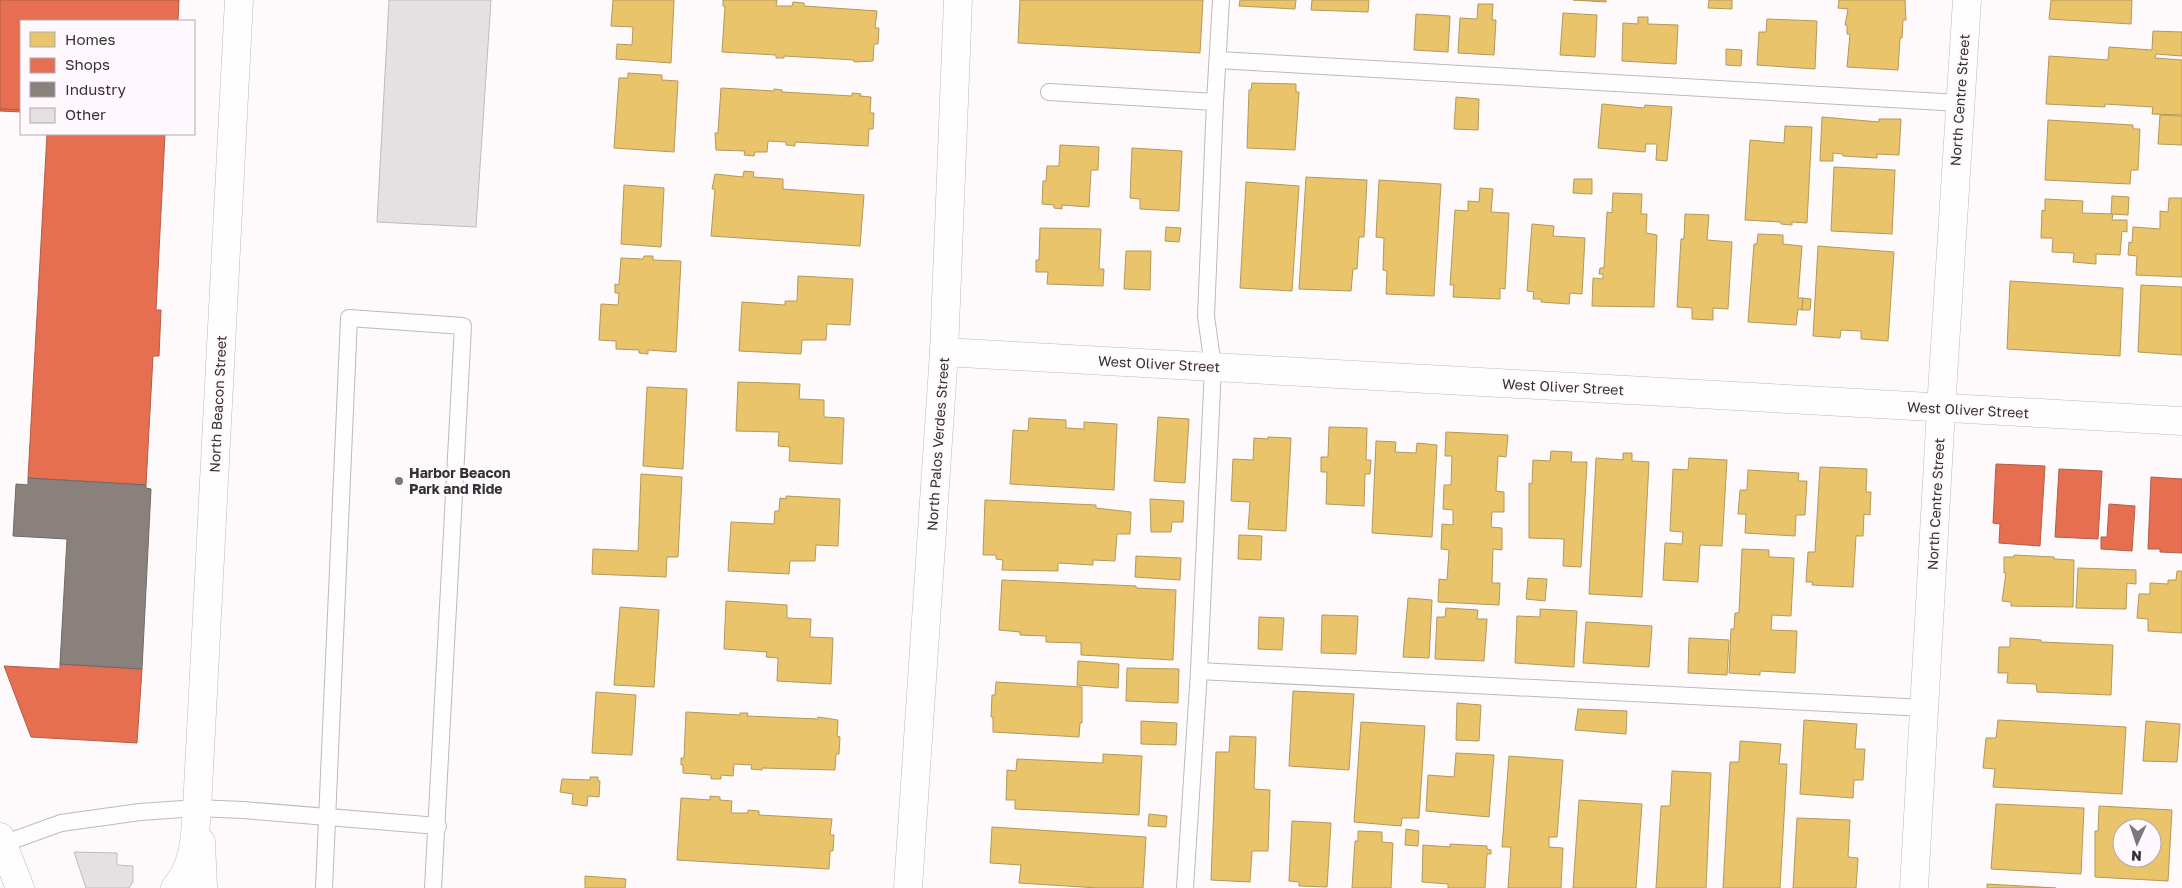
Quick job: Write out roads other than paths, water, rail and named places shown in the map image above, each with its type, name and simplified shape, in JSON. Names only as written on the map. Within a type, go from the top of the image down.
[{"type":"street","name":"North Beacon Street","points":[[175,888],[184,875],[193,854],[197,808],[239,0]]},
{"type":"street","name":"North Palos Verdes Street","points":[[908,888],[944,352],[958,0]]},
{"type":"street","name":"North Centre Street","points":[[1914,888],[1926,708],[1941,409],[1967,0]]},
{"type":"street","name":"West Oliver Street","points":[[944,352],[2182,421]]},
{"type":"street","name":"North Beacon Street","points":[[197,808],[203,858],[203,888]]},
{"type":"street","points":[[1,842],[20,888]]},
{"type":"lane","points":[[1185,888],[1199,671],[1213,367],[1206,316],[1221,0]]},
{"type":"lane","points":[[1218,60],[1960,103]]},
{"type":"lane","points":[[1049,92],[1215,102]]},
{"type":"lane","points":[[324,888],[349,318],[463,326],[438,826],[433,888]]},
{"type":"lane","points":[[1199,671],[1926,708]]},
{"type":"lane","points":[[1,842],[61,823],[140,812],[197,808],[438,826]]},
{"type":"place","name":"Harbor Beacon Park and Ride","points":[[399,481]]}]
